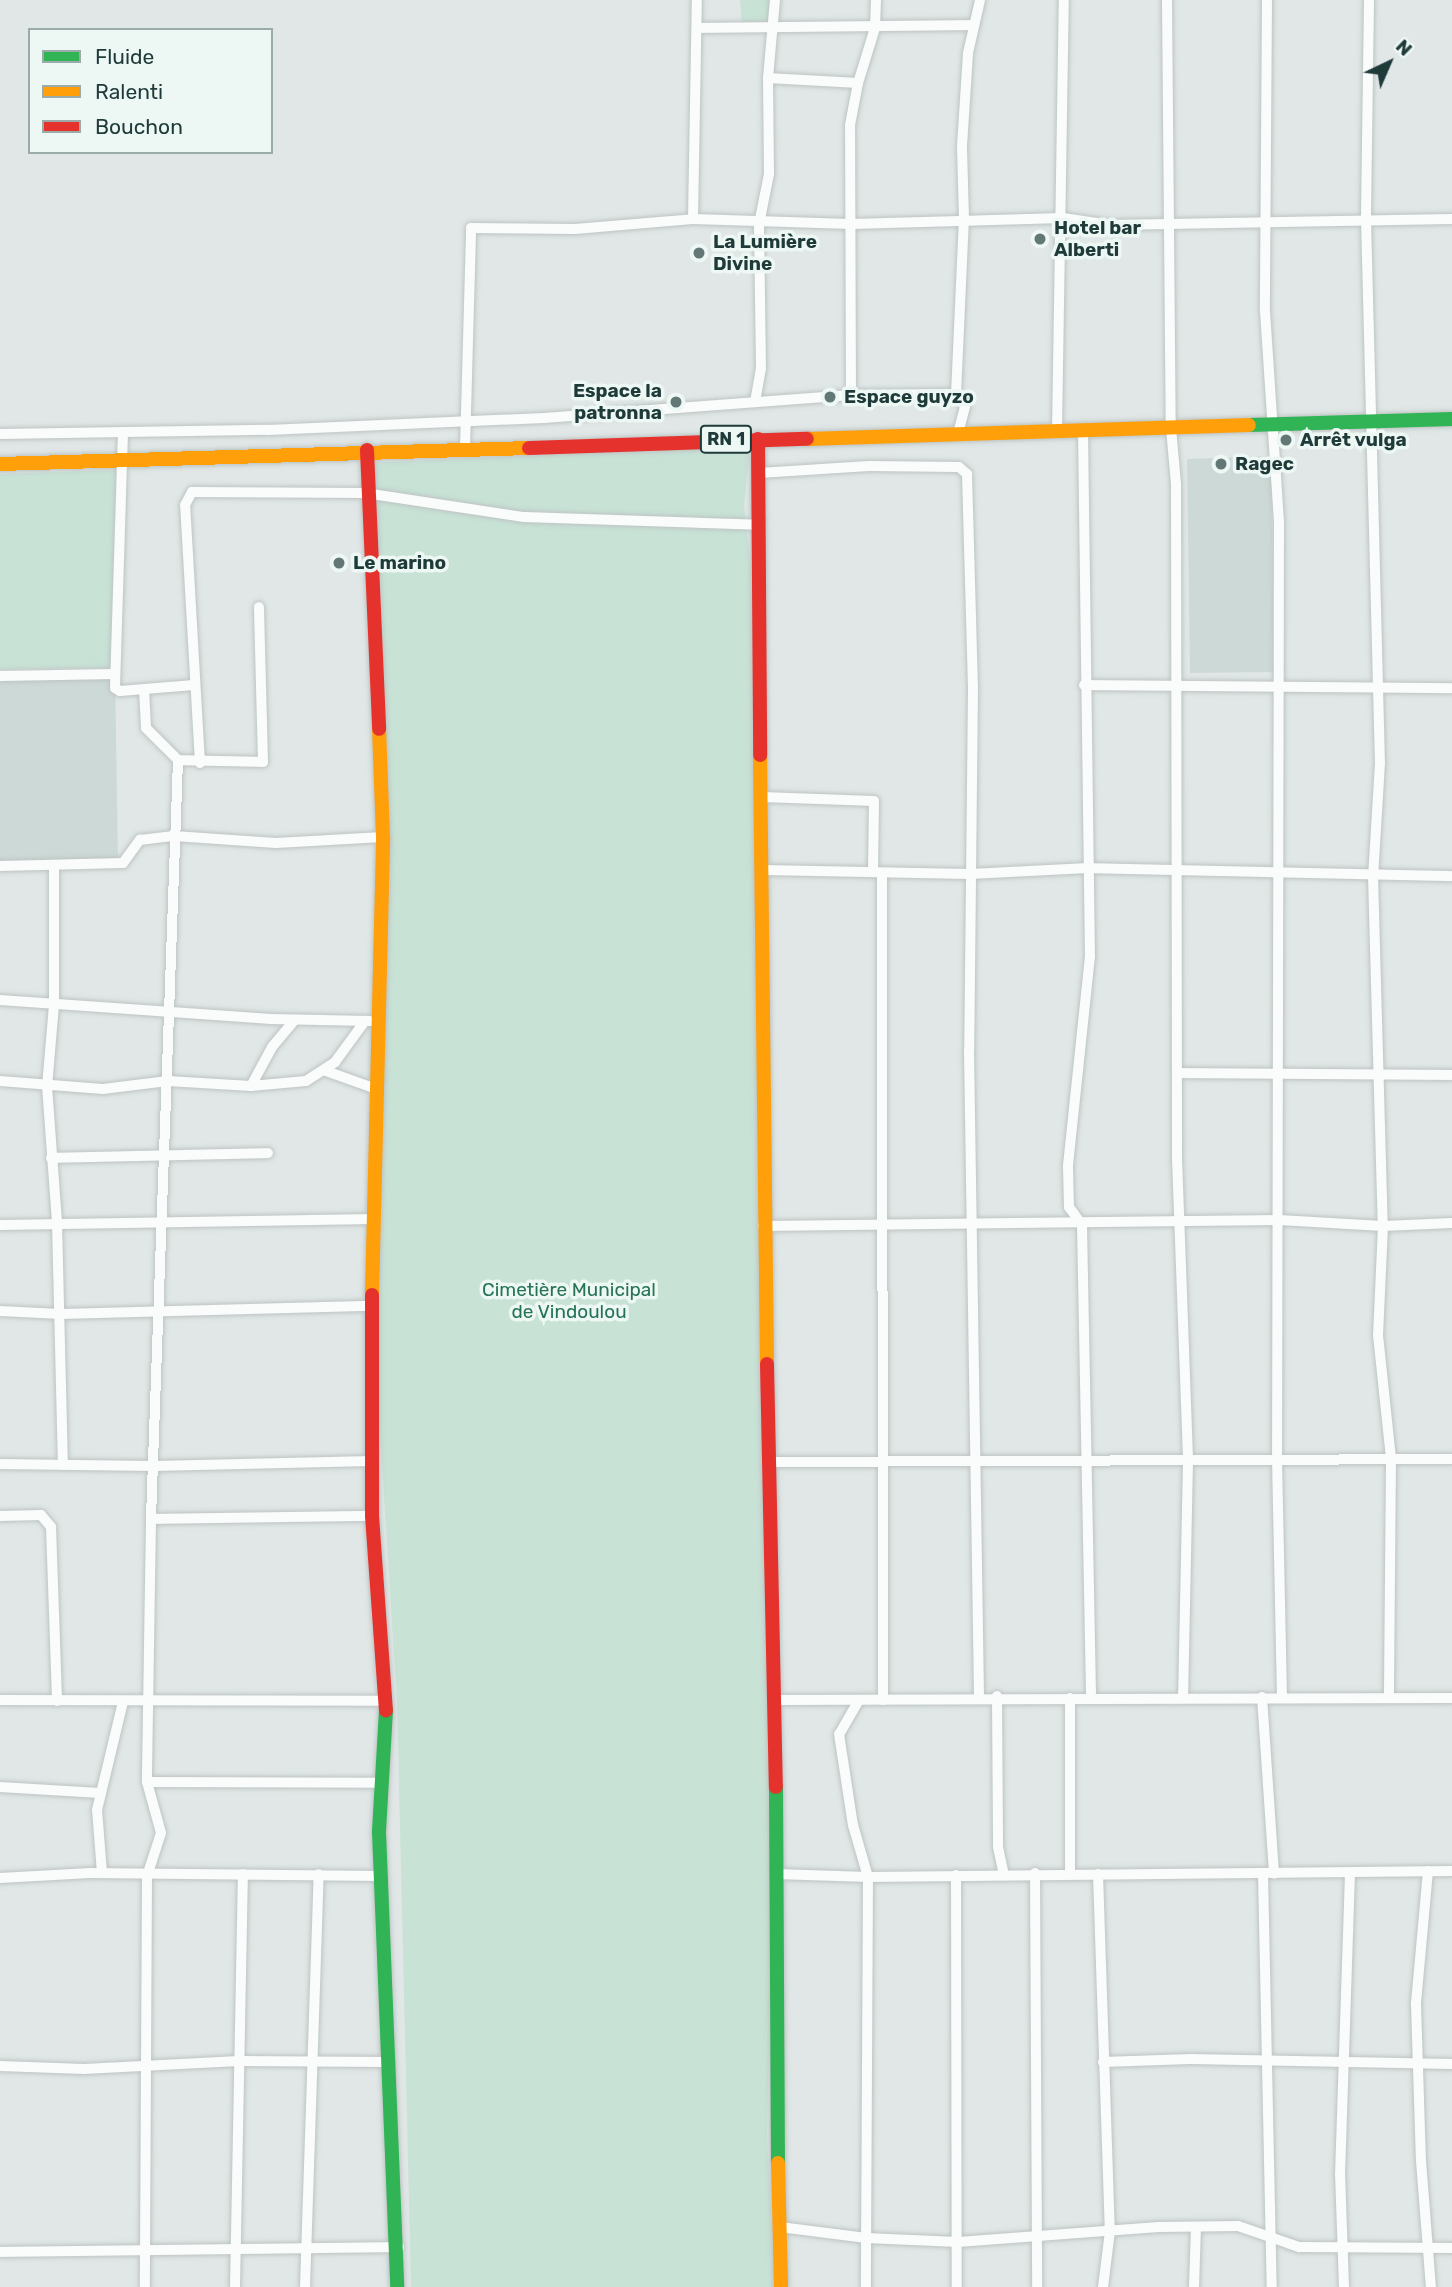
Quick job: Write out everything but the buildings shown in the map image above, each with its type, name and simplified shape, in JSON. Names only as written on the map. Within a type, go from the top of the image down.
[{"type":"main road","name":"RN 1","points":[[0,464],[366,450],[1452,419]]},
{"type":"main road","points":[[758,439],[763,870],[763,1226],[776,1700],[781,2287]]},
{"type":"main road","points":[[366,450],[365,493],[383,837],[381,1020],[372,1306],[372,1516],[387,1701],[381,1783],[381,1876],[387,2062],[399,2247],[397,2287]]},
{"type":"street","points":[[693,219],[697,0]]},
{"type":"street","points":[[755,402],[761,369],[759,224],[769,174],[768,78],[775,28],[775,0]]},
{"type":"street","points":[[851,395],[850,125],[858,83],[875,28],[876,0]]},
{"type":"street","points":[[958,433],[965,406],[956,394],[964,219],[962,146],[974,25],[980,0]]},
{"type":"street","points":[[1057,432],[1065,0]]},
{"type":"street","points":[[1167,0],[1167,225],[1171,428],[1176,484],[1173,687],[1178,870],[1177,1073],[1188,1462],[1183,1698]]},
{"type":"street","points":[[1267,0],[1268,166],[1263,221],[1279,522],[1276,685],[1280,875],[1277,1459],[1282,1698]]},
{"type":"street","points":[[1369,0],[1366,219],[1374,423],[1380,763],[1373,876],[1381,1074],[1383,1226],[1378,1335],[1391,1459],[1389,1697]]},
{"type":"street","points":[[697,28],[974,25]]},
{"type":"street","points":[[768,78],[858,83]]},
{"type":"street","points":[[465,448],[471,228],[575,229],[693,219],[759,224],[851,224],[964,219],[1063,219],[1167,225],[1452,219]]},
{"type":"street","points":[[0,434],[464,419],[851,395],[956,394]]},
{"type":"street","points":[[1083,431],[1084,685],[1090,956],[1068,1167],[1069,1207],[1082,1225],[1091,1697]]},
{"type":"street","points":[[124,432],[115,674],[117,690],[194,685]]},
{"type":"street","points":[[758,472],[869,466],[959,467],[967,474],[973,688],[970,874],[979,1696]]},
{"type":"street","points":[[200,763],[194,685],[188,496],[197,489],[365,493],[524,517],[759,525]]},
{"type":"street","points":[[144,689],[146,728],[178,760],[200,763],[263,762],[260,607]]},
{"type":"street","points":[[0,676],[115,674]]},
{"type":"street","points":[[1084,685],[1452,688]]},
{"type":"street","points":[[145,2287],[147,1876],[161,1833],[147,1782],[147,1702],[178,760]]},
{"type":"street","points":[[762,797],[874,801],[884,1461],[883,1700]]},
{"type":"street","points":[[0,866],[123,863],[140,840],[174,836],[276,843],[383,837]]},
{"type":"street","points":[[54,866],[54,1005],[47,1086],[61,1314],[63,1465]]},
{"type":"street","points":[[763,870],[970,874],[1088,868],[1280,875],[1452,876]]},
{"type":"street","points":[[0,1000],[295,1020],[381,1020]]},
{"type":"street","points":[[251,1086],[272,1046],[295,1020]]},
{"type":"street","points":[[0,1081],[103,1088],[168,1081],[251,1086],[306,1081],[326,1071],[365,1021]]},
{"type":"street","points":[[326,1071],[379,1090]]},
{"type":"street","points":[[1177,1073],[1277,1076],[1452,1075]]},
{"type":"street","points":[[51,1158],[165,1153],[268,1153]]},
{"type":"street","points":[[0,1225],[161,1220],[375,1219]]},
{"type":"street","points":[[763,1226],[881,1223],[1082,1225],[1279,1220],[1383,1226],[1452,1223]]},
{"type":"street","points":[[0,1311],[61,1314],[372,1306]]},
{"type":"street","points":[[768,1462],[1452,1459]]},
{"type":"street","points":[[0,1464],[154,1466],[372,1461]]},
{"type":"street","points":[[0,1516],[41,1514],[51,1527],[57,1700]]},
{"type":"street","points":[[151,1519],[372,1516]]},
{"type":"street","points":[[776,1700],[883,1700],[979,1696],[1452,1698]]},
{"type":"street","points":[[997,1696],[998,1846],[1004,1875]]},
{"type":"street","points":[[1262,1696],[1274,1874]]},
{"type":"street","points":[[1070,1698],[1070,1873]]},
{"type":"street","points":[[0,1700],[387,1701]]},
{"type":"street","points":[[859,1700],[839,1734],[853,1825],[868,1877],[866,2287]]},
{"type":"street","points":[[102,1873],[100,1793],[123,1702]]},
{"type":"street","points":[[147,1782],[381,1783]]},
{"type":"street","points":[[0,1787],[100,1793]]},
{"type":"street","points":[[1428,1871],[1416,2004],[1421,2161],[1432,2249],[1431,2287]]},
{"type":"street","points":[[776,1874],[868,1877],[1035,1873],[1274,1874],[1452,1871]]},
{"type":"street","points":[[0,1878],[102,1873],[147,1876],[381,1876]]},
{"type":"street","points":[[1035,1873],[1037,2287]]},
{"type":"street","points":[[1263,1873],[1264,2064],[1272,2287]]},
{"type":"street","points":[[1344,2287],[1340,2175],[1350,1873]]},
{"type":"street","points":[[235,2287],[243,1874]]},
{"type":"street","points":[[305,2287],[316,2064],[318,1874]]},
{"type":"street","points":[[1098,1874],[1110,2231],[1103,2287]]},
{"type":"street","points":[[956,1875],[957,2287]]},
{"type":"street","points":[[1103,2062],[1190,2059],[1344,2066],[1419,2067],[1452,2064]]},
{"type":"street","points":[[0,2066],[84,2069],[239,2061],[316,2064],[387,2062]]},
{"type":"street","points":[[780,2227],[866,2238],[958,2242],[1110,2231],[1196,2227],[1248,2228],[1272,2240],[1299,2247],[1452,2248]]},
{"type":"street","points":[[1194,2287],[1196,2227]]},
{"type":"street","points":[[0,2252],[236,2252],[305,2247],[399,2247]]},
{"type":"shaded area","points":[[1271,456],[1274,672],[1190,673],[1187,459]]},
{"type":"shaded area","points":[[115,674],[118,862],[0,864],[0,676]]},
{"type":"green space","points":[[740,0],[773,0],[772,25],[742,26]]},
{"type":"green space","name":"Cimetière Municipal de Vindoulou","points":[[750,446],[744,505],[751,569],[763,918],[776,1700],[767,2135],[775,2287],[411,2287],[397,1701],[372,1306],[383,837],[366,463]]},
{"type":"green space","points":[[116,470],[115,668],[0,669],[0,474]]},
{"type":"traffic: fast","points":[[1249,425],[1452,419]]},
{"type":"traffic: fast","points":[[386,1710],[379,1832],[397,2287]]},
{"type":"traffic: fast","points":[[776,1787],[778,2163]]},
{"type":"traffic: slow","points":[[807,439],[1249,425]]},
{"type":"traffic: slow","points":[[0,464],[529,448]]},
{"type":"traffic: slow","points":[[372,1295],[383,837],[379,729]]},
{"type":"traffic: slow","points":[[760,755],[767,1364]]},
{"type":"traffic: slow","points":[[778,2163],[781,2287]]},
{"type":"traffic: jam","points":[[758,439],[760,755]]},
{"type":"traffic: jam","points":[[529,448],[807,439]]},
{"type":"traffic: jam","points":[[367,450],[379,729]]},
{"type":"traffic: jam","points":[[372,1295],[372,1516],[386,1710]]},
{"type":"traffic: jam","points":[[767,1364],[776,1787]]},
{"type":"place","name":"Hotel bar Alberti","points":[[1040,239]]},
{"type":"place","name":"La Lumière Divine","points":[[699,253]]},
{"type":"place","name":"Espace guyzo","points":[[830,397]]},
{"type":"place","name":"Espace la patronna","points":[[676,402]]},
{"type":"place","name":"Arrêt vulga","points":[[1286,440]]},
{"type":"place","name":"Ragec","points":[[1221,464]]},
{"type":"place","name":"Le marino","points":[[339,563]]}]
